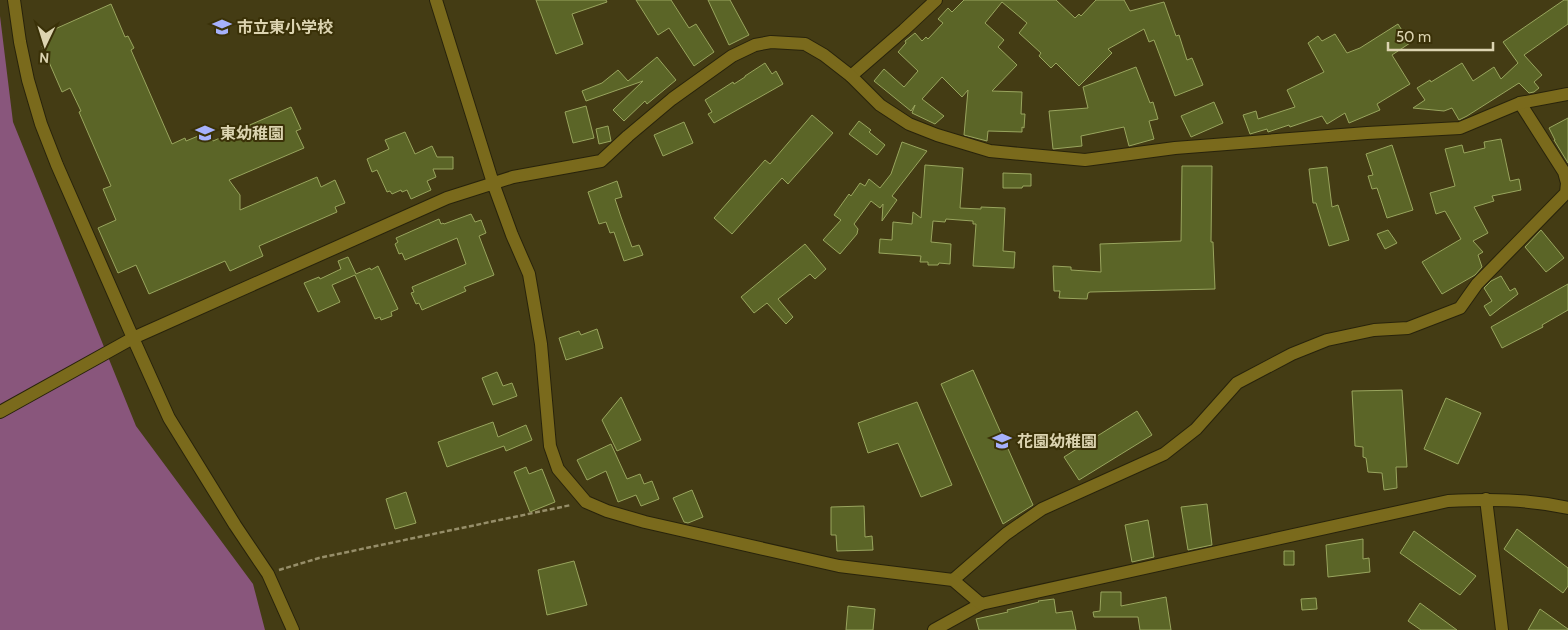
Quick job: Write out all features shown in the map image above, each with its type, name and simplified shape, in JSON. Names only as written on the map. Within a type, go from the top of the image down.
[{"type":"street","points":[[14,0],[28,80],[41,124],[133,338],[169,418],[234,525],[268,574],[293,630]]},
{"type":"street","points":[[436,0],[493,183],[529,274],[541,344],[550,446],[558,469],[586,502],[607,511],[645,522],[839,566],[953,580],[980,604]]},
{"type":"street","points":[[851,76],[936,0]]},
{"type":"street","points":[[0,412],[133,338],[447,198],[514,177],[601,161],[672,99],[732,56],[755,45],[771,42],[805,44],[824,55],[851,76],[880,105],[909,124],[937,135],[990,151],[1085,160],[1174,148],[1460,128],[1520,103],[1568,94]]},
{"type":"street","points":[[953,580],[1006,534],[1042,509],[1164,454],[1196,429],[1237,383],[1292,354],[1326,340],[1374,330],[1408,328],[1460,308],[1477,284],[1566,193],[1567,183],[1564,172],[1520,103]]},
{"type":"street","points":[[1486,499],[1502,630]]},
{"type":"street","points":[[934,630],[980,604],[1448,501],[1514,499],[1568,508]]},
{"type":"path","points":[[268,574],[319,558],[586,502]]},
{"type":"shaded area","points":[[0,16],[13,122],[136,426],[253,584],[265,630],[0,630]]},
{"type":"building","points":[[536,0],[606,0],[607,2],[572,14],[583,44],[556,54]]},
{"type":"building","points":[[636,0],[671,0],[689,28],[696,24],[714,52],[694,66],[669,28],[658,35]]},
{"type":"building","points":[[708,0],[730,0],[749,35],[729,45]]},
{"type":"building","points":[[964,0],[1056,0],[1075,18],[1079,14],[1081,16],[1096,0],[1124,0],[1130,11],[1164,2],[1176,36],[1179,35],[1187,60],[1192,58],[1203,85],[1175,96],[1154,40],[1149,42],[1144,29],[1108,49],[1112,53],[1079,86],[1056,63],[1051,68],[1039,56],[1041,53],[1019,33],[1027,23],[1002,2],[985,23],[1004,40],[998,47],[1017,65],[992,91],[1022,92],[1021,114],[1025,114],[1024,128],[1022,127],[1022,132],[988,131],[987,141],[964,135],[968,90],[962,97],[942,77],[922,99],[944,116],[935,124],[912,113],[915,105],[911,111],[874,81],[884,69],[904,87],[918,71],[898,52],[906,43],[905,41],[915,33],[922,41],[926,37],[928,39],[943,23],[938,19],[948,8],[952,12]]},
{"type":"building","points":[[1564,0],[1568,0],[1568,24],[1524,55],[1542,75],[1534,82],[1539,88],[1534,92],[1529,93],[1519,83],[1459,120],[1452,108],[1444,111],[1413,108],[1425,100],[1417,88],[1430,80],[1431,82],[1462,63],[1473,81],[1494,67],[1501,79],[1518,63],[1503,42]]},
{"type":"building","points":[[111,4],[125,37],[128,36],[134,48],[131,50],[172,144],[185,138],[186,141],[208,132],[213,141],[291,107],[301,129],[296,131],[304,148],[229,180],[240,195],[240,210],[317,177],[321,187],[335,180],[345,203],[335,207],[337,212],[259,246],[263,256],[230,271],[225,261],[149,294],[136,265],[118,273],[98,228],[116,220],[103,189],[111,186],[79,112],[81,111],[70,88],[62,92],[42,46],[44,45],[41,38],[47,35],[46,33]]},
{"type":"building","points":[[1398,24],[1410,43],[1392,55],[1410,84],[1377,104],[1380,110],[1349,123],[1345,113],[1327,124],[1322,116],[1290,127],[1289,125],[1268,132],[1267,129],[1250,134],[1243,115],[1256,111],[1258,119],[1295,107],[1287,90],[1324,72],[1308,43],[1318,36],[1322,41],[1335,34],[1347,53],[1360,48]]},
{"type":"building","points":[[657,57],[676,80],[647,104],[645,101],[624,121],[613,110],[643,81],[586,101],[582,91],[602,83],[618,70],[628,81]]},
{"type":"building","points":[[765,63],[772,74],[776,71],[783,84],[714,123],[708,114],[712,112],[705,100],[733,82],[734,84]]},
{"type":"building","points":[[1136,67],[1150,103],[1153,102],[1158,119],[1149,121],[1154,139],[1129,146],[1124,127],[1081,136],[1082,146],[1053,149],[1049,111],[1088,108],[1083,87]]},
{"type":"building","points":[[1214,102],[1223,123],[1191,137],[1181,116]]},
{"type":"building","points":[[586,106],[594,138],[573,143],[565,112]]},
{"type":"building","points":[[812,115],[833,133],[788,184],[782,178],[732,234],[714,218],[765,160],[770,164]]},
{"type":"building","points":[[1568,118],[1568,163],[1549,128]]},
{"type":"building","points":[[859,121],[871,130],[869,132],[885,145],[877,155],[849,134]]},
{"type":"building","points":[[684,122],[693,143],[663,156],[654,135]]},
{"type":"building","points":[[608,126],[611,141],[599,144],[596,129]]},
{"type":"building","points":[[405,132],[415,154],[432,146],[437,157],[453,157],[453,169],[433,169],[436,177],[427,181],[431,190],[411,199],[407,190],[402,192],[401,190],[392,194],[390,191],[387,192],[377,170],[372,172],[367,159],[389,149],[385,140]]},
{"type":"building","points":[[1501,139],[1510,181],[1519,179],[1521,190],[1492,196],[1494,201],[1474,207],[1488,233],[1473,241],[1483,252],[1478,255],[1482,267],[1475,275],[1442,294],[1422,262],[1461,239],[1445,211],[1436,214],[1430,193],[1455,186],[1445,149],[1462,145],[1464,153],[1485,148],[1484,142]]},
{"type":"building","points":[[902,142],[927,151],[892,196],[897,200],[882,221],[883,204],[880,208],[871,201],[854,224],[858,229],[857,234],[840,254],[823,240],[841,220],[834,215],[849,194],[851,196],[860,183],[865,186],[869,179],[880,188],[891,174]]},
{"type":"building","points":[[1392,145],[1413,210],[1387,218],[1377,188],[1372,189],[1368,176],[1373,175],[1366,154]]},
{"type":"building","points":[[925,165],[963,168],[960,208],[1005,208],[1003,251],[1015,252],[1014,268],[973,266],[976,224],[973,224],[973,221],[946,219],[945,222],[933,221],[931,242],[951,244],[950,264],[928,265],[928,262],[920,262],[921,256],[879,253],[880,239],[892,240],[893,222],[912,224],[913,212],[921,218]]},
{"type":"building","points":[[1182,166],[1212,166],[1211,242],[1213,242],[1215,289],[1090,292],[1087,299],[1059,298],[1060,291],[1054,291],[1053,266],[1071,267],[1071,270],[1101,272],[1100,244],[1181,241]]},
{"type":"building","points":[[1327,167],[1332,207],[1338,205],[1349,240],[1329,246],[1316,203],[1313,203],[1309,169]]},
{"type":"building","points":[[1003,173],[1031,174],[1031,186],[1003,188]]},
{"type":"building","points":[[617,181],[622,197],[615,199],[621,217],[632,247],[639,245],[643,255],[624,261],[614,232],[610,233],[606,222],[599,224],[588,192]]},
{"type":"building","points":[[471,214],[475,222],[481,220],[486,233],[479,236],[494,275],[464,287],[466,291],[422,310],[419,303],[416,304],[411,293],[414,292],[412,287],[466,264],[457,238],[405,260],[402,253],[399,254],[395,244],[398,242],[396,238],[439,219],[441,224],[444,224]]},
{"type":"building","points":[[1388,230],[1397,243],[1385,249],[1377,234]]},
{"type":"building","points":[[1541,230],[1564,258],[1546,272],[1525,247]]},
{"type":"building","points":[[805,244],[826,269],[815,279],[810,274],[778,299],[793,317],[786,324],[767,303],[754,313],[741,297]]},
{"type":"building","points":[[348,257],[356,274],[378,266],[398,309],[391,312],[392,316],[381,320],[380,317],[375,319],[355,275],[332,285],[340,302],[318,312],[304,283],[319,277],[320,279],[341,269],[338,261]]},
{"type":"building","points":[[1501,276],[1510,291],[1515,288],[1518,294],[1490,316],[1484,306],[1492,301],[1484,288],[1491,281]]},
{"type":"building","points":[[1568,284],[1568,310],[1542,325],[1543,327],[1502,348],[1491,327]]},
{"type":"building","points":[[597,329],[603,348],[566,360],[559,338],[579,331],[581,335]]},
{"type":"building","points":[[973,370],[1033,505],[1003,524],[941,384]]},
{"type":"building","points":[[497,372],[503,386],[512,383],[517,396],[493,405],[482,378]]},
{"type":"building","points":[[1402,390],[1407,467],[1396,467],[1397,488],[1384,490],[1382,473],[1368,472],[1366,458],[1363,457],[1363,447],[1355,446],[1352,391]]},
{"type":"building","points":[[621,397],[641,440],[617,451],[602,420]]},
{"type":"building","points":[[1446,398],[1481,413],[1458,464],[1424,449]]},
{"type":"building","points":[[917,402],[952,485],[921,497],[898,443],[868,453],[858,423]]},
{"type":"building","points":[[1137,411],[1152,435],[1079,480],[1064,457]]},
{"type":"building","points":[[493,422],[498,437],[526,425],[532,440],[506,451],[504,446],[447,467],[438,442]]},
{"type":"building","points":[[611,444],[627,479],[640,474],[644,484],[652,481],[659,499],[641,506],[636,495],[618,502],[606,471],[587,480],[577,460]]},
{"type":"building","points":[[526,467],[529,474],[542,469],[555,502],[530,512],[514,472]]},
{"type":"building","points":[[692,490],[703,517],[688,523],[684,522],[673,498]]},
{"type":"building","points":[[406,492],[416,523],[395,529],[386,499]]},
{"type":"building","points":[[1207,504],[1212,545],[1188,550],[1181,507]]},
{"type":"building","points":[[864,506],[865,537],[872,536],[873,550],[837,551],[836,535],[831,535],[831,507]]},
{"type":"building","points":[[1148,520],[1154,557],[1132,562],[1125,525]]},
{"type":"building","points":[[1517,529],[1568,568],[1568,586],[1563,593],[1504,549]]},
{"type":"building","points":[[1414,531],[1476,576],[1460,595],[1400,553]]},
{"type":"building","points":[[1363,539],[1363,559],[1369,558],[1370,572],[1328,577],[1326,545]]},
{"type":"building","points":[[1284,551],[1294,551],[1294,565],[1284,565]]},
{"type":"building","points":[[574,561],[587,605],[547,615],[538,570]]},
{"type":"building","points":[[1101,592],[1121,592],[1121,606],[1166,597],[1171,630],[1140,630],[1138,617],[1094,617],[1093,612],[1100,611]]},
{"type":"building","points":[[1316,598],[1317,609],[1302,610],[1301,599]]},
{"type":"building","points":[[1054,599],[1056,613],[1072,611],[1076,630],[979,630],[976,619],[1008,612],[1007,610],[1038,601]]},
{"type":"building","points":[[1420,603],[1457,630],[1421,630],[1408,621]]},
{"type":"building","points":[[848,606],[875,609],[873,630],[846,630]]},
{"type":"building","points":[[1540,609],[1568,629],[1568,630],[1528,630]]},
{"type":"place","name":"市立東小学校","points":[[222,27]]},
{"type":"place","name":"東幼稚園","points":[[205,133]]},
{"type":"place","name":"花園幼稚園","points":[[1002,441]]}]
